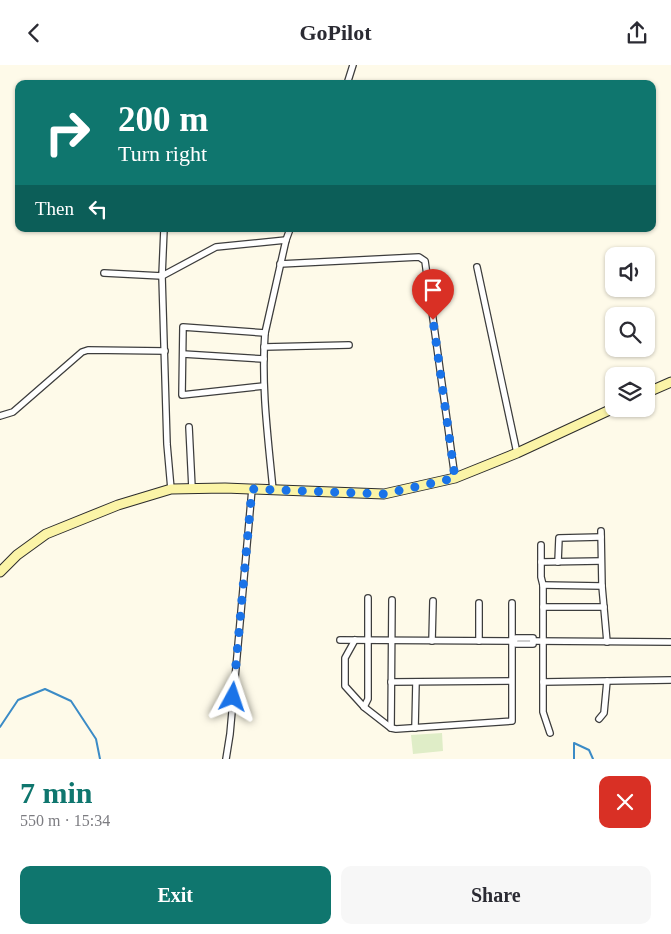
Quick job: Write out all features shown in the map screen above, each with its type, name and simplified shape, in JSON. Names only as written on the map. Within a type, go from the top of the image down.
[{"type":"street","points":[[348,80],[353,65]]},
{"type":"street","points":[[164,232],[162,277],[167,444],[171,489]]},
{"type":"street","points":[[273,490],[264,386],[264,347],[265,333],[289,232]]},
{"type":"street","points":[[104,273],[162,277],[216,247],[286,239]]},
{"type":"street","points":[[280,264],[419,257],[425,261],[455,478]]},
{"type":"street","points":[[477,267],[517,453]]},
{"type":"street","points":[[264,386],[182,395],[183,327],[265,333]]},
{"type":"street","points":[[264,347],[349,345]]},
{"type":"street","points":[[0,416],[13,412],[82,351],[88,349],[165,351]]},
{"type":"street","points":[[183,354],[264,359]]},
{"type":"street","points":[[655,389],[671,382]]},
{"type":"street","points":[[0,572],[17,555],[46,534],[118,505],[171,489],[252,489],[384,494],[455,478],[517,453],[605,412]]},
{"type":"street","points":[[189,427],[192,488]]},
{"type":"street","points":[[226,759],[230,734],[252,489]]},
{"type":"street","points":[[558,562],[559,538],[601,534],[602,586],[607,642]]},
{"type":"street","points":[[541,545],[541,577],[543,585],[543,712],[550,733]]},
{"type":"street","points":[[541,562],[601,561]]},
{"type":"street","points":[[543,585],[602,586]]},
{"type":"street","points":[[364,707],[368,699],[368,598]]},
{"type":"street","points":[[391,727],[392,601]]},
{"type":"street","points":[[432,641],[433,601]]},
{"type":"street","points":[[479,603],[479,641]]},
{"type":"street","points":[[355,640],[345,658],[345,686],[364,707],[391,727],[396,729],[512,721],[512,603]]},
{"type":"street","points":[[543,607],[604,607]]},
{"type":"street","points":[[340,640],[512,641],[516,638],[533,638],[533,641],[671,642]]},
{"type":"street","points":[[543,682],[671,680]]},
{"type":"street","points":[[391,682],[511,681]]},
{"type":"street","points":[[599,719],[604,713],[607,681]]},
{"type":"street","points":[[415,728],[416,682]]},
{"type":"green space","points":[[442,733],[443,751],[413,754],[411,735]]},
{"type":"waterway","points":[[0,727],[18,700],[45,689],[71,701],[96,739],[100,759]]},
{"type":"waterway","points":[[574,759],[574,743],[589,750],[593,759]]},
{"type":"route","points":[[233,697],[252,489],[384,494],[455,478],[433,320]]}]
